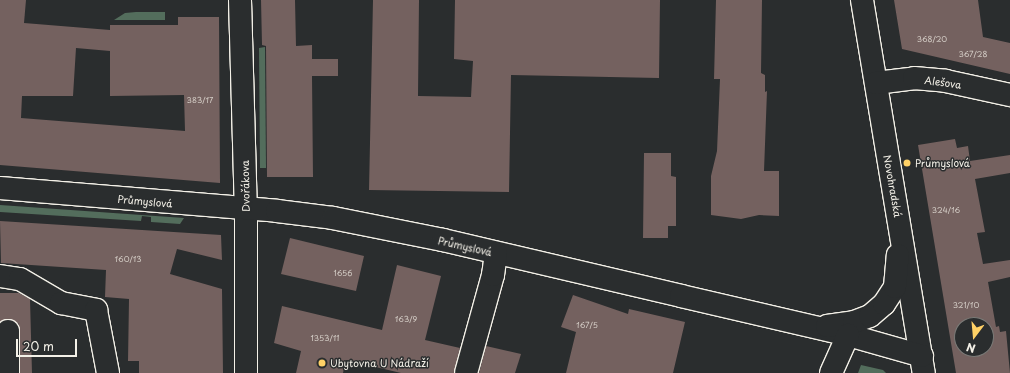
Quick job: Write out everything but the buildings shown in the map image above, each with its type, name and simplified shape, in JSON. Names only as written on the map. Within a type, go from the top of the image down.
[{"type":"street","name":"Dvořákova","points":[[240,0],[246,209],[246,373]]},
{"type":"street","name":"Novohradská","points":[[862,0],[923,365]]},
{"type":"street","name":"Alešova","points":[[876,83],[899,78],[920,78],[946,81],[1010,95]]},
{"type":"street","name":"Průmyslová","points":[[0,188],[333,218],[496,253],[848,336],[923,365]]},
{"type":"street","points":[[806,326],[854,322],[870,316],[884,304],[895,286],[898,259],[898,210]]},
{"type":"street","points":[[466,373],[493,275],[496,253]]},
{"type":"street","points":[[0,276],[20,279],[61,303],[96,310],[108,373]]},
{"type":"street","points":[[8,331],[8,373]]},
{"type":"street","points":[[831,373],[848,336]]},
{"type":"green space","points":[[165,12],[165,20],[114,20],[125,13]]},
{"type":"green space","points":[[265,47],[266,168],[260,168],[259,48]]},
{"type":"green space","points":[[0,205],[184,218],[180,224],[151,222],[151,217],[142,216],[141,221],[0,212]]},
{"type":"green space","points":[[861,365],[883,370],[886,373],[858,373]]},
{"type":"place","name":"Průmyslová","points":[[907,163]]},
{"type":"place","name":"Ubytovna U Nádraží","points":[[322,363]]}]
